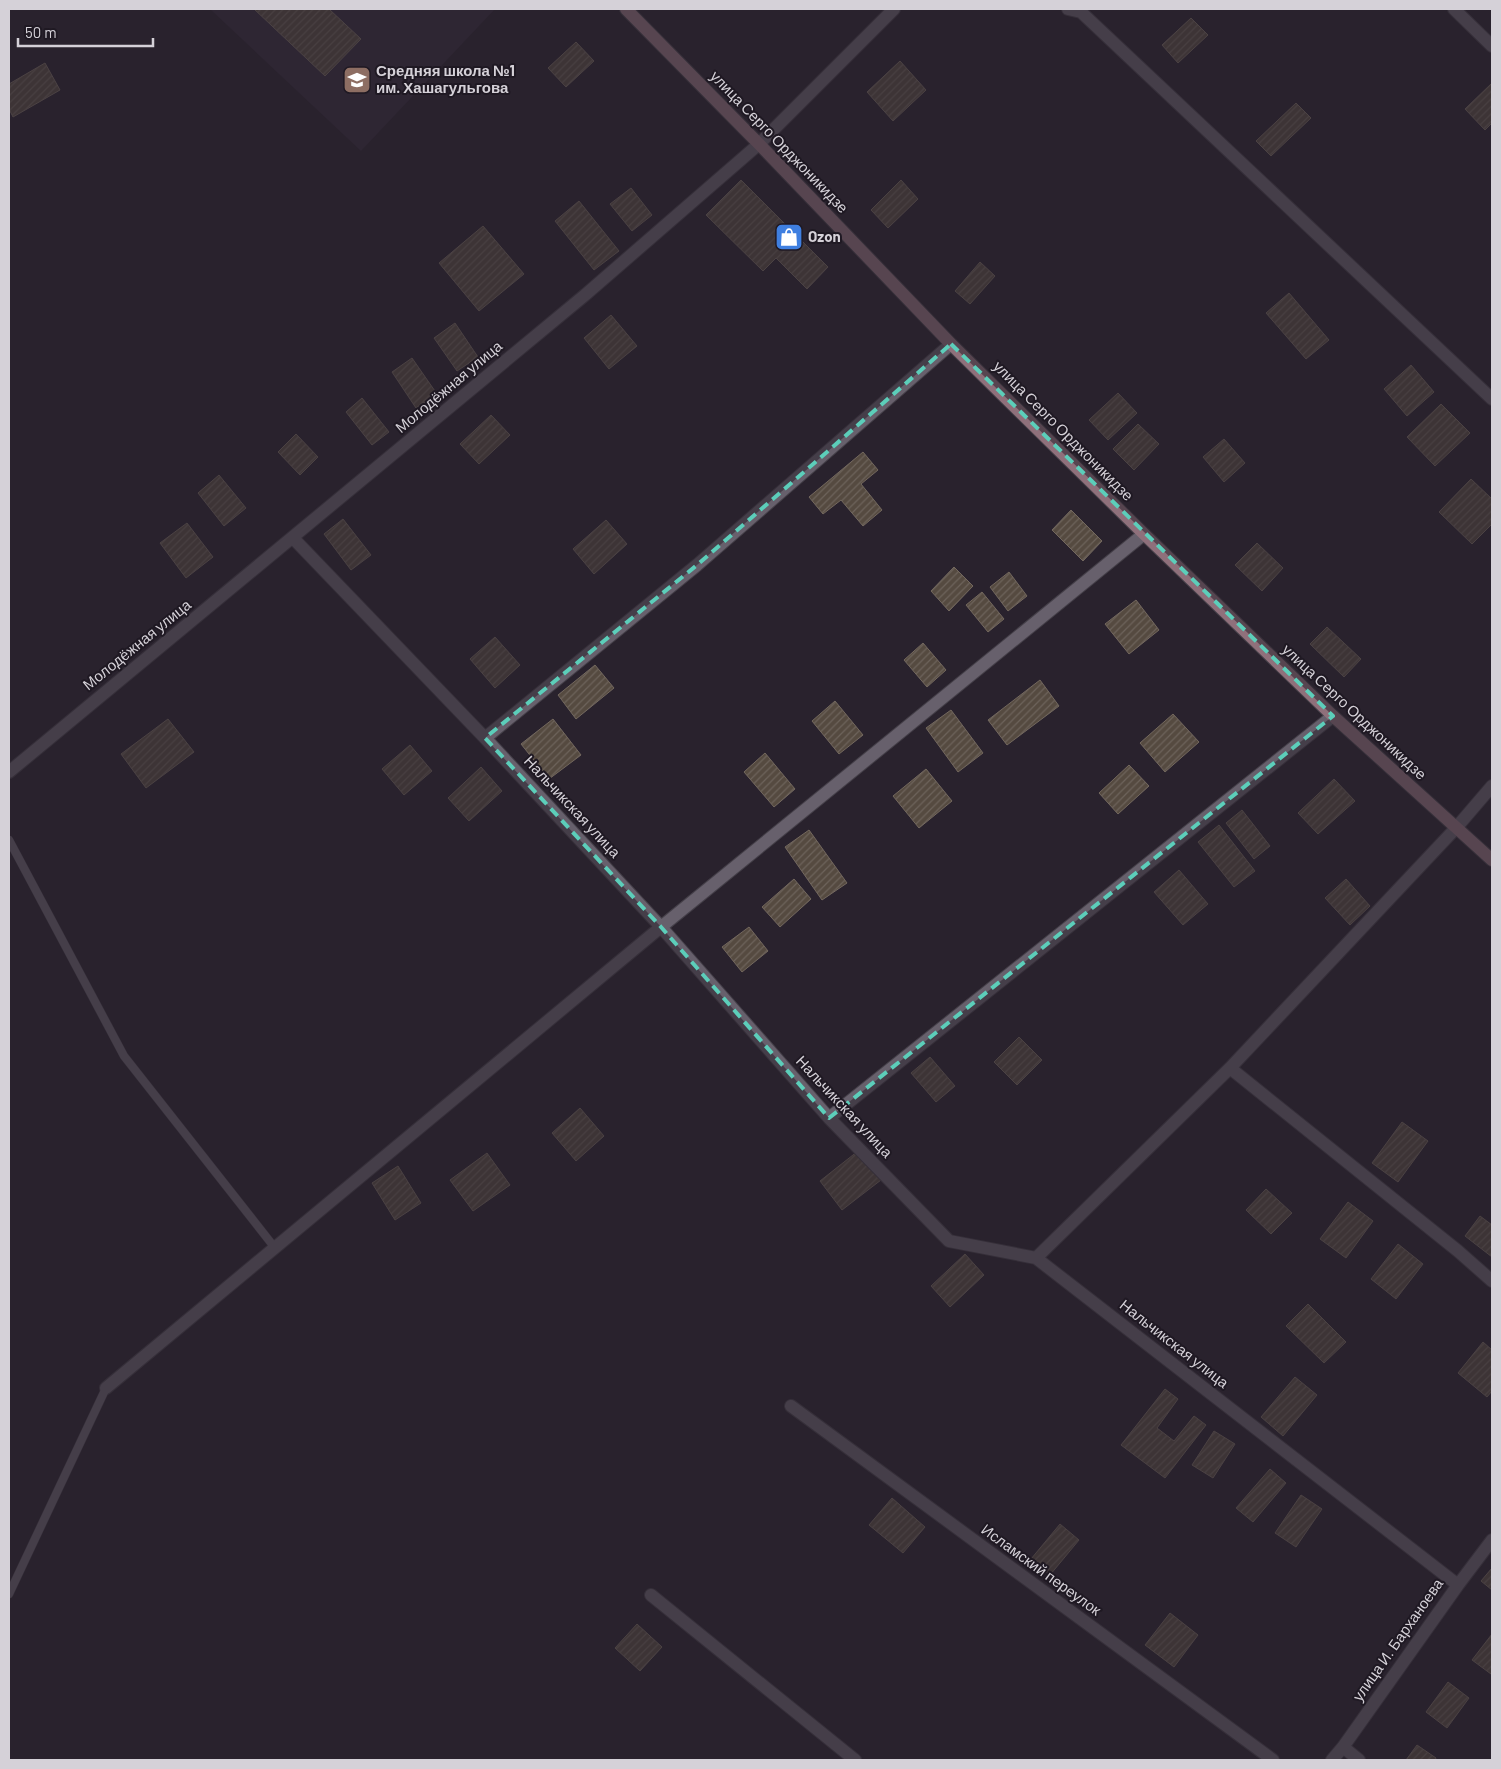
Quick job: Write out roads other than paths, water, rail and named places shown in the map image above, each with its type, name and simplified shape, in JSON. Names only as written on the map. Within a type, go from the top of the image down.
[{"type":"street","name":"улица Серго Орджоникидзе","points":[[626,9],[951,344],[1144,534],[1333,716],[1492,860]]},
{"type":"street","name":"Молодёжная улица","points":[[9,772],[585,295],[759,144],[894,9]]},
{"type":"street","points":[[1068,9],[1083,10],[1492,400]]},
{"type":"street","points":[[1454,9],[1492,46]]},
{"type":"street","points":[[485,738],[697,565],[951,344]]},
{"type":"street","points":[[106,1388],[661,927],[1144,534]]},
{"type":"street","name":"Нальчикская улица","points":[[293,538],[485,738],[661,927],[829,1118],[949,1241],[1036,1258],[1458,1585]]},
{"type":"street","points":[[829,1118],[1333,716]]},
{"type":"street","points":[[1036,1258],[1230,1068],[1456,828],[1492,786]]},
{"type":"street","points":[[1230,1068],[1451,1245],[1492,1281]]},
{"type":"street","name":"Исламский переулок","points":[[791,1406],[1273,1760]]},
{"type":"street","name":"улица И. Барханоева","points":[[1332,1760],[1492,1540]]},
{"type":"street","points":[[651,1595],[855,1760]]},
{"type":"street","points":[[1343,1747],[1359,1760]]},
{"type":"lane","points":[[9,840],[124,1056],[275,1248]]},
{"type":"lane","points":[[9,1594],[106,1388]]},
{"type":"place","name":"Средняя школа №1 им. Хашагульгова","points":[[357,80]]},
{"type":"place","name":"Ozon","points":[[789,237]]}]
